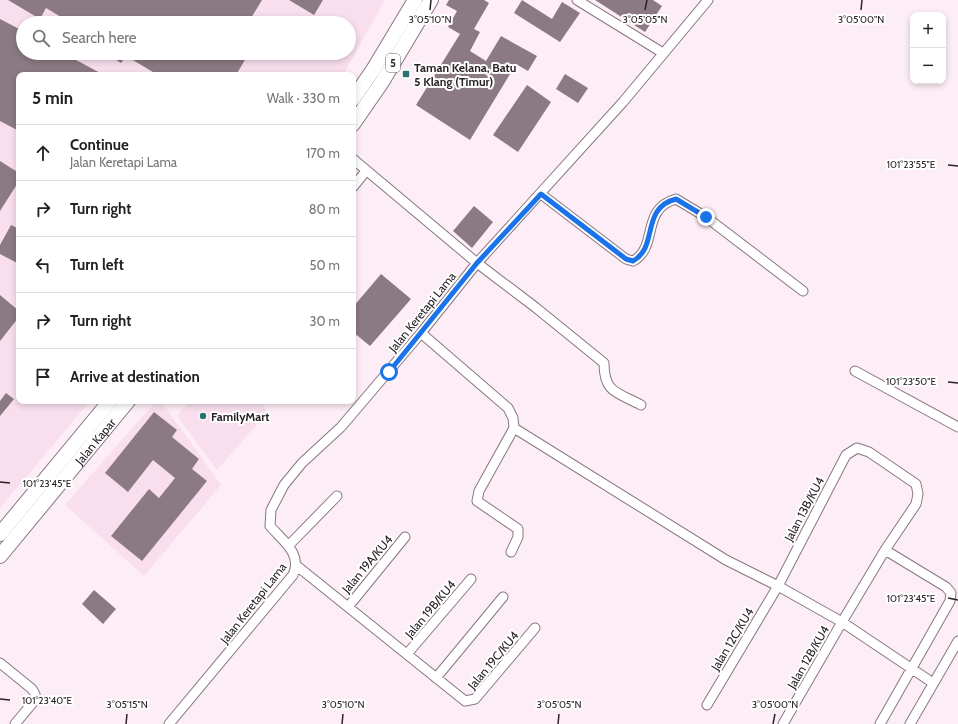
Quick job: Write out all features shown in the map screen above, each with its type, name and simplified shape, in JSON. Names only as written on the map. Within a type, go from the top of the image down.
[{"type":"highway","name":"5","points":[[356,95],[373,70],[415,0]]},
{"type":"highway","name":"5","points":[[356,120],[382,82],[431,0]]},
{"type":"highway","name":"Jalan Kapar","points":[[0,534],[108,404]]},
{"type":"highway","name":"Jalan Kapar","points":[[0,556],[126,404]]},
{"type":"street","points":[[578,0],[663,53]]},
{"type":"street","name":"Jalan Keretapi Lama","points":[[169,724],[293,575],[297,566],[289,545],[270,526],[272,510],[284,485],[302,463],[341,427],[421,333],[477,263],[623,102],[708,0]]},
{"type":"street","points":[[356,162],[477,263],[582,344],[604,363],[604,377],[610,388],[640,405]]},
{"type":"street","points":[[356,183],[366,171]]},
{"type":"street","points":[[541,194],[626,259],[633,261],[639,258],[645,249],[653,221],[661,205],[676,199],[706,217],[741,242],[803,291]]},
{"type":"street","points":[[421,333],[508,408],[513,418],[514,428],[479,491],[477,501],[518,529],[518,537],[511,552]]},
{"type":"street","points":[[855,371],[958,427]]},
{"type":"street","points":[[514,428],[726,560],[778,586],[842,622],[933,683]]},
{"type":"street","name":"Jalan 13B/KU4","points":[[778,586],[846,455],[858,448]]},
{"type":"street","name":"Jalan 12B/KU4","points":[[783,724],[885,550],[916,504],[918,494],[916,484],[869,452],[858,448]]},
{"type":"street","points":[[289,545],[337,496]]},
{"type":"street","name":"Jalan 19A/KU4","points":[[348,607],[405,537]]},
{"type":"street","points":[[880,724],[911,667],[950,601],[951,593],[946,587],[885,550]]},
{"type":"street","points":[[297,566],[436,678],[503,597]]},
{"type":"street","name":"Jalan 19B/KU4","points":[[407,654],[471,579]]},
{"type":"street","name":"Jalan 12C/KU4","points":[[707,705],[778,586]]},
{"type":"street","name":"Jalan 19C/KU4","points":[[436,678],[465,701],[475,699],[536,628]]},
{"type":"street","points":[[910,724],[933,683],[956,649]]},
{"type":"street","points":[[0,663],[32,689],[35,694],[35,700],[15,724]]},
{"type":"shaded area","points":[[0,0],[385,0],[356,52],[356,16],[16,16],[16,60],[351,60],[345,72],[16,72],[16,404],[87,404],[0,508]]},
{"type":"shaded area","points":[[153,404],[163,404],[221,485],[144,576],[65,505]]},
{"type":"shaded area","points":[[187,404],[264,404],[266,414],[217,470],[177,416]]},
{"type":"building","points":[[8,0],[262,0],[252,16],[59,16],[46,8],[42,16],[35,16]]},
{"type":"building","points":[[289,0],[323,0],[314,15]]},
{"type":"building","points":[[449,0],[484,0],[489,3],[474,29],[480,32],[470,51],[486,61],[501,36],[537,56],[528,71],[516,64],[470,140],[416,105],[460,34],[448,27],[457,11],[446,5]]},
{"type":"building","points":[[522,0],[552,19],[562,2],[580,13],[560,42],[514,13]]},
{"type":"building","points":[[595,0],[653,0],[662,6],[645,32]]},
{"type":"building","points":[[0,19],[16,27],[16,60],[76,60],[98,72],[16,72],[16,129],[0,121]]},
{"type":"building","points":[[116,60],[123,60],[121,63]]},
{"type":"building","points":[[133,60],[245,60],[238,72],[153,72]]},
{"type":"building","points":[[565,74],[588,88],[578,103],[556,89]]},
{"type":"building","points":[[527,85],[551,102],[518,152],[493,135]]},
{"type":"building","points":[[0,161],[16,171],[16,186],[0,211]]},
{"type":"building","points":[[474,206],[493,222],[472,248],[453,231]]},
{"type":"building","points":[[11,225],[16,228],[16,262],[0,254],[0,245]]},
{"type":"building","points":[[381,274],[411,299],[370,346],[356,334],[356,303]]},
{"type":"building","points":[[0,295],[16,308],[16,321],[0,341]]},
{"type":"building","points":[[6,393],[14,399],[0,416],[0,401]]},
{"type":"building","points":[[154,412],[177,430],[172,437],[199,459],[192,469],[207,481],[142,561],[111,536],[149,489],[159,498],[175,478],[153,460],[128,492],[105,473]]},
{"type":"building","points":[[94,590],[116,609],[103,624],[82,604]]},
{"type":"place","name":"Taman Kelana, Batu 5 Klang (Timur)","points":[[406,74]]},
{"type":"place","name":"FamilyMart","points":[[203,416]]},
{"type":"route","points":[[389,372],[477,263],[541,194],[626,259],[633,261],[639,258],[645,249],[653,221],[661,205],[676,199],[706,217]]}]
